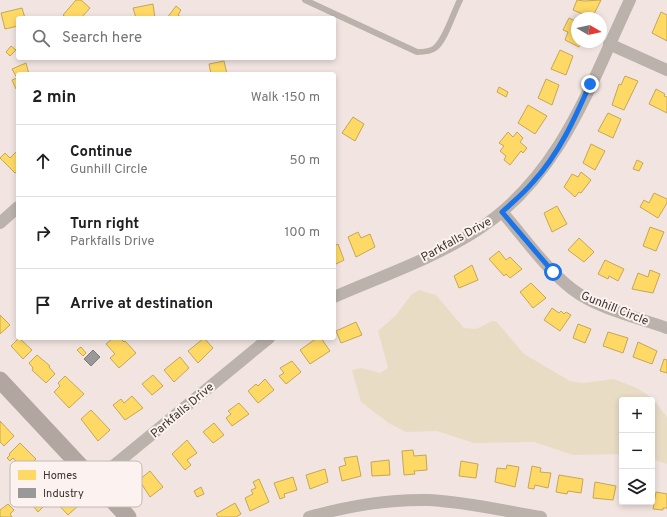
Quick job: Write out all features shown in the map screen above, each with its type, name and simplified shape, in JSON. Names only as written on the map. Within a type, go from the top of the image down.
[{"type":"street","name":"Parkfalls Drive","points":[[336,296],[449,246],[478,229],[502,212],[534,181],[550,161],[573,123],[630,0]]},
{"type":"street","points":[[609,44],[667,70]]},
{"type":"street","points":[[0,223],[16,209]]},
{"type":"street","name":"Gunhill Circle","points":[[502,212],[553,272],[572,289],[591,300],[666,325]]},
{"type":"street","name":"Parkfalls Drive","points":[[119,461],[267,340]]},
{"type":"street","points":[[0,380],[76,461]]},
{"type":"street","points":[[313,516],[367,504],[407,500],[456,503],[512,515],[541,517]]},
{"type":"street","points":[[119,507],[128,517]]},
{"type":"lane","points":[[304,0],[417,52],[436,48],[441,41],[460,0]]},
{"type":"shaded area","points":[[419,290],[436,295],[464,328],[476,329],[492,321],[497,322],[524,354],[570,381],[583,383],[614,379],[637,388],[650,397],[619,397],[619,454],[573,455],[534,442],[474,443],[437,431],[406,432],[390,424],[361,402],[352,370],[362,368],[380,373],[388,368],[378,331],[395,316],[412,294]]},
{"type":"shaded area","points":[[655,402],[667,417],[667,464],[655,460]]},
{"type":"building: Homes","points":[[76,0],[81,0],[90,8],[83,16],[63,15]]},
{"type":"building: Homes","points":[[577,0],[601,0],[595,12],[578,12],[573,10]]},
{"type":"building: Homes","points":[[153,4],[155,16],[135,16],[133,8]]},
{"type":"building: Homes","points":[[176,6],[181,10],[178,15],[179,16],[168,16]]},
{"type":"building: Homes","points":[[22,8],[24,16],[16,16],[16,26],[5,29],[1,13]]},
{"type":"building: Homes","points":[[661,12],[667,15],[667,41],[652,33]]},
{"type":"building: Homes","points":[[569,18],[571,19],[571,43],[565,40],[568,32],[563,30]]},
{"type":"building: Homes","points":[[11,46],[16,50],[10,56],[6,52]]},
{"type":"building: Homes","points":[[560,50],[573,56],[566,75],[551,69]]},
{"type":"building: Homes","points":[[224,61],[227,72],[211,72],[209,64]]},
{"type":"building: Homes","points":[[26,63],[28,72],[16,72],[16,76],[12,69]]},
{"type":"building: Homes","points":[[625,76],[638,81],[624,110],[612,105],[619,84],[621,85]]},
{"type":"building: Homes","points":[[16,78],[16,89],[12,80]]},
{"type":"building: Homes","points":[[546,79],[559,85],[552,105],[538,98]]},
{"type":"building: Homes","points":[[499,87],[508,92],[506,97],[497,92]]},
{"type":"building: Homes","points":[[656,89],[665,94],[664,96],[667,97],[667,113],[649,104]]},
{"type":"building: Homes","points":[[528,105],[547,116],[535,134],[518,123]]},
{"type":"building: Homes","points":[[608,113],[621,119],[613,138],[598,131]]},
{"type":"building: Homes","points":[[353,117],[364,124],[355,141],[342,133]]},
{"type":"building: Homes","points":[[508,132],[513,137],[517,132],[523,138],[520,142],[527,148],[523,153],[521,151],[510,165],[504,160],[506,156],[500,151],[504,146],[499,143]]},
{"type":"building: Homes","points":[[591,144],[605,151],[595,170],[583,163]]},
{"type":"building: Homes","points":[[16,152],[15,173],[0,158],[5,153],[10,158]]},
{"type":"building: Homes","points":[[637,160],[643,163],[639,171],[633,169]]},
{"type":"building: Homes","points":[[581,172],[591,180],[581,193],[579,192],[575,197],[564,187],[572,174],[578,177]]},
{"type":"building: Homes","points":[[654,193],[667,199],[667,203],[658,218],[640,207],[644,200],[649,203]]},
{"type":"building: Homes","points":[[557,206],[567,224],[552,232],[544,213]]},
{"type":"building: Homes","points":[[650,227],[664,232],[656,251],[643,246]]},
{"type":"building: Homes","points":[[358,232],[361,238],[370,234],[375,247],[356,257],[348,237]]},
{"type":"building: Homes","points":[[579,238],[594,252],[584,262],[568,250]]},
{"type":"building: Homes","points":[[338,244],[344,260],[336,264],[336,245]]},
{"type":"building: Homes","points":[[499,251],[506,260],[510,257],[522,269],[510,278],[506,274],[504,276],[489,259]]},
{"type":"building: Homes","points":[[605,260],[624,269],[618,281],[609,276],[608,279],[598,274]]},
{"type":"building: Homes","points":[[472,265],[478,280],[459,288],[454,276]]},
{"type":"building: Homes","points":[[650,270],[660,274],[653,293],[632,289],[638,273],[648,277]]},
{"type":"building: Homes","points":[[531,283],[546,298],[533,308],[520,292]]},
{"type":"building: Homes","points":[[552,308],[559,313],[561,311],[564,314],[566,312],[571,315],[560,331],[544,320]]},
{"type":"building: Homes","points":[[0,315],[10,325],[0,334]]},
{"type":"building: Homes","points":[[356,322],[362,335],[341,343],[336,331]]},
{"type":"building: Homes","points":[[578,324],[591,329],[585,343],[573,338]]},
{"type":"building: Homes","points":[[608,332],[628,338],[623,353],[603,346]]},
{"type":"building: Homes","points":[[17,340],[21,340],[32,350],[23,359],[11,346]]},
{"type":"building: Homes","points":[[111,340],[122,340],[124,342],[125,341],[136,353],[119,368],[110,358],[115,354],[106,344]]},
{"type":"building: Homes","points":[[202,340],[206,340],[213,348],[198,363],[188,351]]},
{"type":"building: Homes","points":[[314,340],[322,340],[330,351],[310,364],[300,350]]},
{"type":"building: Homes","points":[[638,342],[657,351],[652,364],[633,357]]},
{"type":"building: Homes","points":[[81,347],[86,353],[83,356],[77,350]]},
{"type":"building: Homes","points":[[37,355],[50,366],[49,367],[55,374],[46,383],[32,370],[33,368],[29,363]]},
{"type":"building: Homes","points":[[180,357],[189,368],[174,382],[164,370]]},
{"type":"building: Homes","points":[[664,359],[667,360],[667,373],[660,371]]},
{"type":"building: Homes","points":[[292,361],[301,372],[286,384],[279,376],[284,373],[280,368]]},
{"type":"building: Homes","points":[[153,375],[163,386],[152,395],[142,384]]},
{"type":"building: Homes","points":[[65,376],[84,394],[69,408],[54,392],[60,386],[58,383]]},
{"type":"building: Homes","points":[[265,379],[274,390],[258,403],[248,391],[256,384],[258,386]]},
{"type":"building: Homes","points":[[132,396],[143,408],[125,420],[113,405],[121,399],[124,403]]},
{"type":"building: Homes","points":[[239,403],[249,414],[232,426],[226,418],[231,414],[228,411]]},
{"type":"building: Homes","points":[[91,410],[110,430],[98,441],[81,419]]},
{"type":"building: Homes","points":[[0,421],[14,436],[4,446],[0,442]]},
{"type":"building: Homes","points":[[214,423],[224,435],[213,443],[203,432]]},
{"type":"building: Homes","points":[[187,440],[197,453],[187,460],[191,465],[185,470],[172,454]]},
{"type":"building: Homes","points":[[20,443],[36,459],[34,461],[16,461],[13,458],[10,461],[7,458],[10,455],[9,454]]},
{"type":"building: Homes","points":[[413,450],[414,456],[426,455],[427,470],[414,471],[415,474],[404,475],[402,451]]},
{"type":"building: Homes","points":[[357,456],[361,476],[342,481],[339,467],[346,465],[344,458]]},
{"type":"building: Homes","points":[[389,460],[390,475],[372,476],[371,462]]},
{"type":"building: Homes","points":[[461,461],[478,464],[476,478],[459,476]]},
{"type":"building: Homes","points":[[507,465],[519,467],[515,487],[495,482],[497,468],[506,469]]},
{"type":"building: Homes","points":[[532,466],[541,468],[540,472],[551,473],[548,488],[535,485],[534,489],[528,488]]},
{"type":"building: Homes","points":[[325,469],[328,482],[310,489],[306,475]]},
{"type":"building: Homes","points":[[150,471],[163,487],[150,497],[142,485],[142,478]]},
{"type":"building: Homes","points":[[559,475],[583,479],[581,493],[568,491],[567,494],[556,492]]},
{"type":"building: Homes","points":[[293,477],[297,490],[284,494],[285,497],[280,499],[274,483]]},
{"type":"building: Homes","points":[[259,479],[269,502],[250,511],[245,498],[253,494],[251,490],[256,488],[253,482]]},
{"type":"building: Homes","points":[[595,482],[616,486],[613,500],[593,498]]},
{"type":"building: Homes","points":[[201,487],[204,494],[197,497],[194,491]]},
{"type":"building: Homes","points":[[656,492],[667,494],[667,508],[663,508],[663,510],[653,509],[655,505]]},
{"type":"building: Homes","points":[[235,503],[241,514],[236,517],[218,517],[216,514]]},
{"type":"building: Homes","points":[[8,504],[14,510],[10,514],[12,517],[0,517],[0,510]]},
{"type":"building: Homes","points":[[34,507],[43,507],[38,512]]},
{"type":"building: Homes","points":[[60,507],[77,507],[68,515]]},
{"type":"building: Industry","points":[[93,350],[100,357],[91,366],[84,359]]},
{"type":"route","points":[[553,272],[502,212],[534,181],[550,161],[573,123],[590,84]]}]
